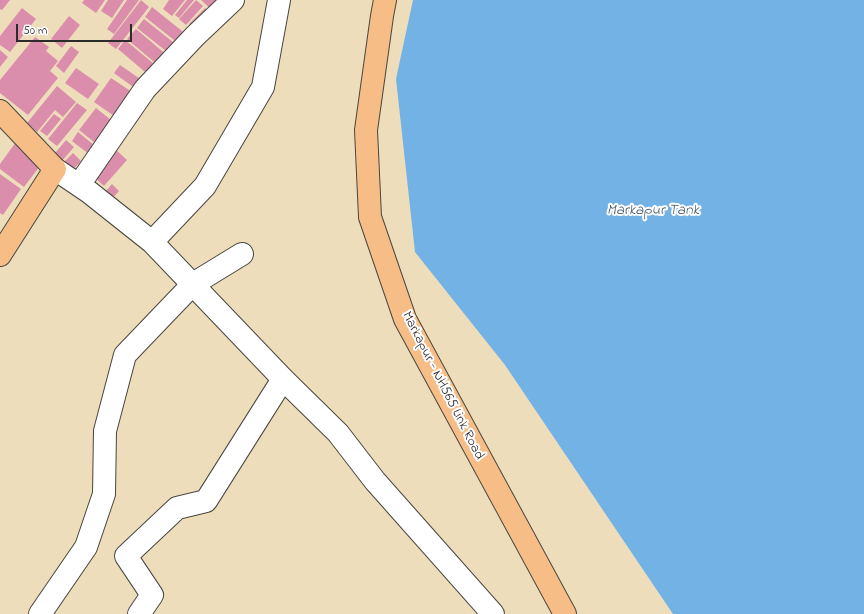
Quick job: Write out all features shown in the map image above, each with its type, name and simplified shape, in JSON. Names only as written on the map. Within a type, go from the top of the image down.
[{"type":"main road","name":"Markapur - NH565 Link Road","points":[[385,0],[366,130],[370,217],[405,319],[565,614]]},
{"type":"main road","points":[[0,111],[55,169],[0,255]]},
{"type":"street","points":[[79,185],[145,89],[195,36],[233,0]]},
{"type":"street","points":[[152,242],[204,186],[263,87],[279,0]]},
{"type":"street","points":[[55,169],[79,185],[152,242],[283,379],[338,433],[375,481],[493,614]]},
{"type":"street","points":[[40,614],[86,547],[104,494],[105,431],[125,354],[193,284],[242,254]]},
{"type":"street","points":[[139,614],[152,595],[126,556],[177,508],[206,501],[283,379]]},
{"type":"water","name":"Markapur Tank","points":[[413,0],[864,0],[864,614],[673,614],[505,365],[415,252],[396,79]]},
{"type":"building","points":[[0,0],[10,0],[2,10],[0,9]]},
{"type":"building","points":[[84,0],[105,0],[96,13],[82,3]]},
{"type":"building","points":[[108,0],[124,0],[112,18],[101,11]]},
{"type":"building","points":[[127,0],[139,0],[114,34],[107,29]]},
{"type":"building","points":[[141,0],[149,7],[116,49],[108,43]]},
{"type":"building","points":[[169,0],[185,0],[172,16],[163,9]]},
{"type":"building","points":[[187,0],[194,0],[179,18],[175,15]]},
{"type":"building","points":[[196,0],[203,6],[186,25],[179,19]]},
{"type":"building","points":[[201,0],[217,0],[214,12]]},
{"type":"building","points":[[152,7],[187,35],[179,44],[145,17]]},
{"type":"building","points":[[22,8],[36,19],[10,52],[0,45],[0,36]]},
{"type":"building","points":[[205,8],[210,13],[195,29],[189,24]]},
{"type":"building","points":[[69,16],[80,25],[62,48],[51,39]]},
{"type":"building","points":[[144,19],[178,46],[171,55],[137,28]]},
{"type":"building","points":[[136,29],[168,56],[160,67],[127,39]]},
{"type":"building","points":[[35,37],[49,47],[46,51],[58,61],[50,71],[58,78],[28,115],[0,93],[0,80]]},
{"type":"building","points":[[125,40],[159,68],[151,77],[118,49]]},
{"type":"building","points":[[71,46],[79,52],[64,73],[56,66]]},
{"type":"building","points":[[0,50],[8,57],[0,67]]},
{"type":"building","points":[[120,65],[146,83],[140,92],[114,73]]},
{"type":"building","points":[[76,68],[99,84],[88,99],[65,83]]},
{"type":"building","points":[[111,78],[135,94],[117,118],[94,102]]},
{"type":"building","points":[[57,86],[76,102],[63,117],[55,110],[37,132],[27,123]]},
{"type":"building","points":[[77,103],[87,110],[57,146],[48,139]]},
{"type":"building","points":[[96,108],[116,124],[99,146],[79,130]]},
{"type":"building","points":[[54,114],[61,119],[47,136],[40,131]]},
{"type":"building","points":[[78,132],[100,150],[94,158],[72,141]]},
{"type":"building","points":[[66,140],[74,147],[55,169],[51,158]]},
{"type":"building","points":[[16,142],[43,162],[24,187],[0,169],[0,164]]},
{"type":"building","points":[[115,149],[127,160],[104,186],[92,175]]},
{"type":"building","points":[[73,153],[81,161],[70,173],[61,165]]},
{"type":"building","points":[[0,174],[21,189],[3,215],[0,213]]},
{"type":"building","points":[[112,184],[119,191],[108,203],[101,197]]}]
